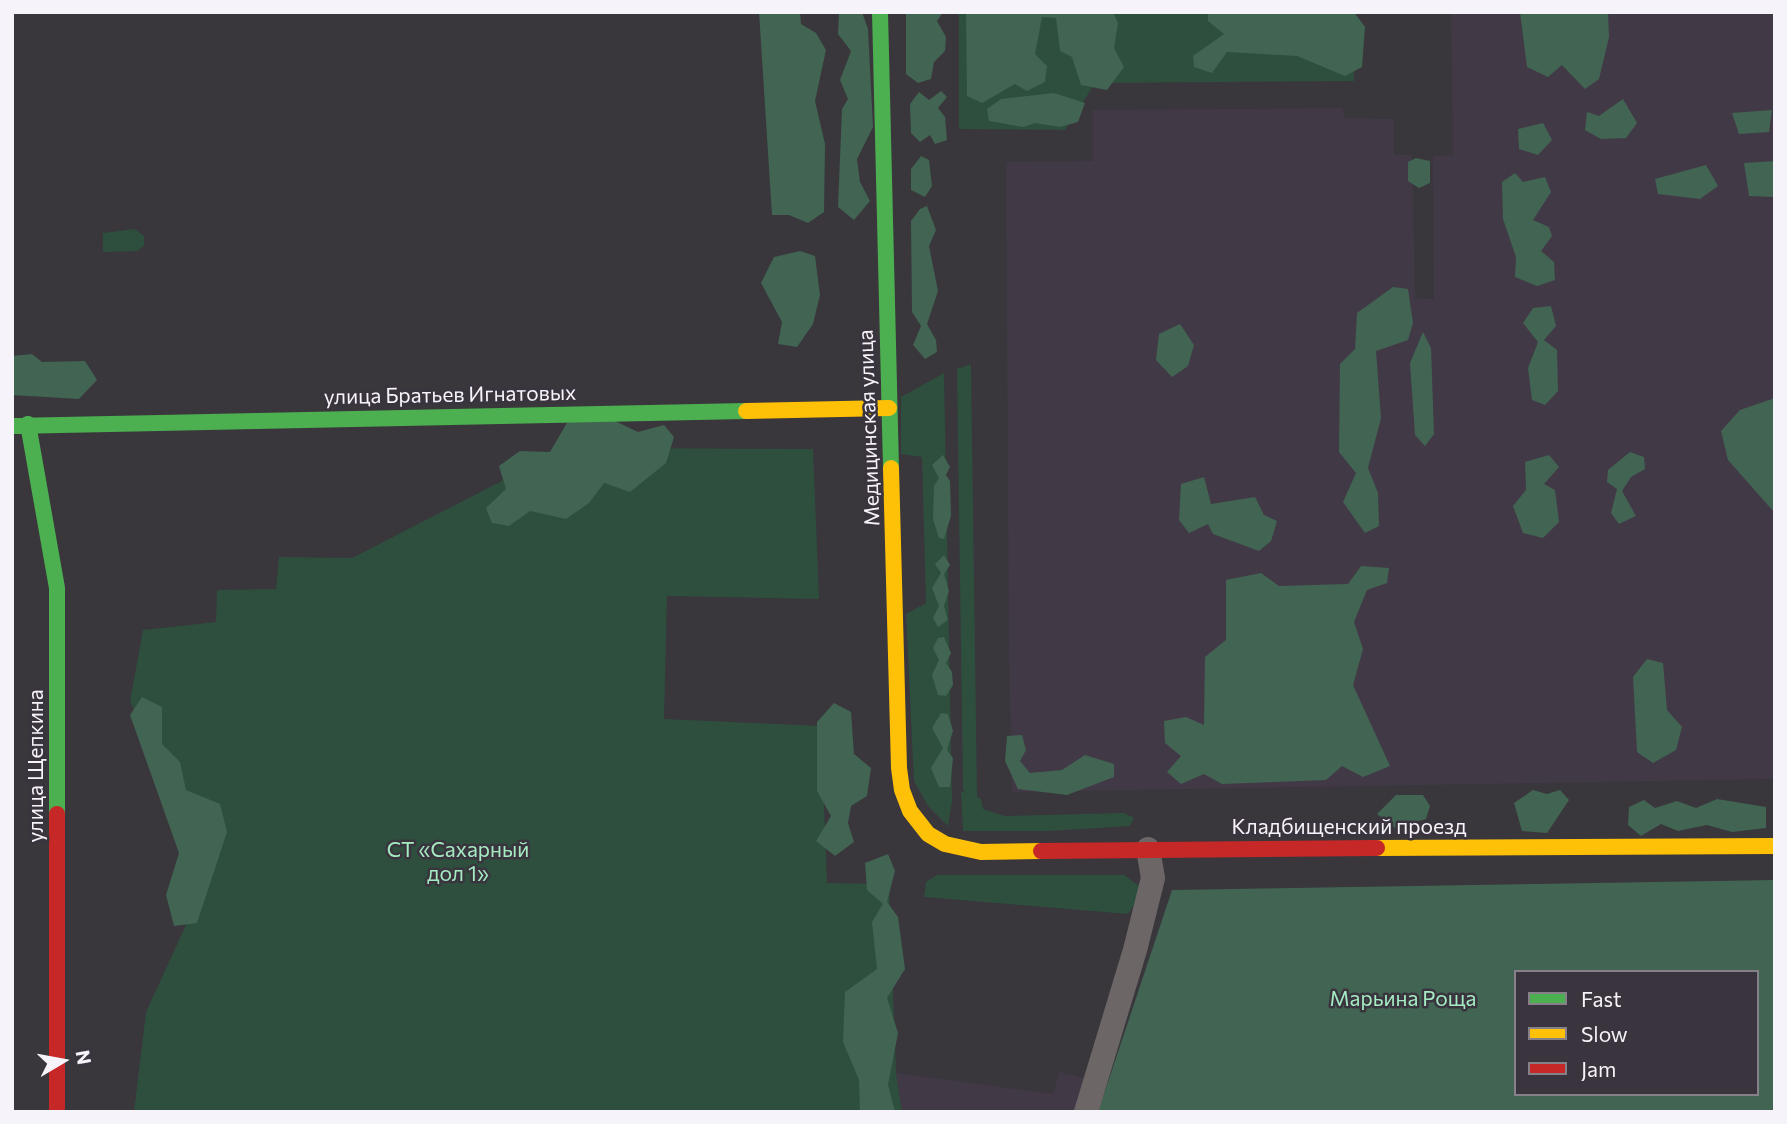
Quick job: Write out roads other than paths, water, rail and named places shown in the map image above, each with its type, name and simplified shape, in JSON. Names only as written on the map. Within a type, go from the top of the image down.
[{"type":"street","name":"Медицинская улица","points":[[880,12],[899,768],[902,790],[910,811],[928,834]]},
{"type":"street","name":"улица Братьев Игнатовых","points":[[20,425],[889,408]]},
{"type":"street","name":"улица Щепкина","points":[[20,425],[57,588],[57,1112]]},
{"type":"street","name":"Кладбищенский проезд","points":[[928,834],[959,849],[981,852],[1775,846]]},
{"type":"street","points":[[1086,1112],[1135,950],[1153,878],[1148,849]]},
{"type":"park label","name":"СТ «Сахарный дол 1»","points":[[458,862]]},
{"type":"park label","name":"Марьина Роща","points":[[1403,999]]}]
